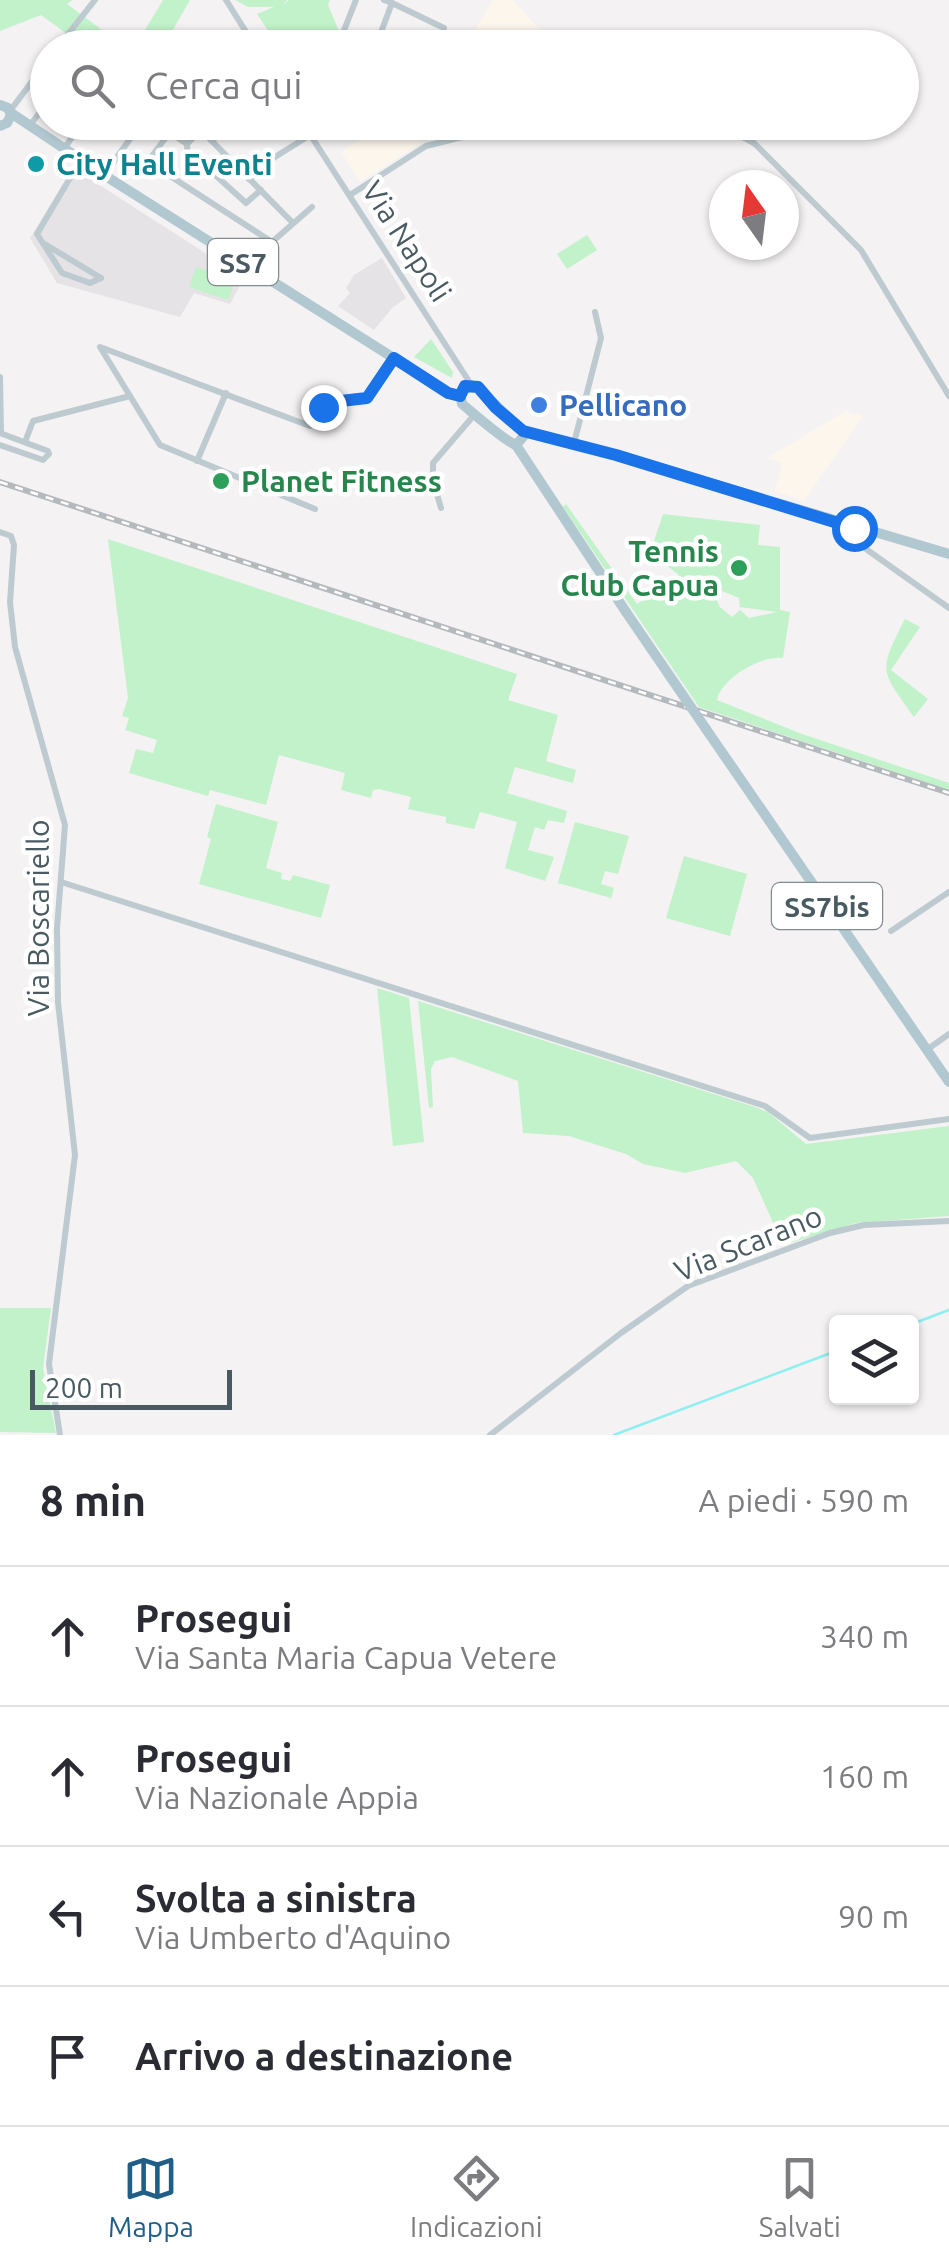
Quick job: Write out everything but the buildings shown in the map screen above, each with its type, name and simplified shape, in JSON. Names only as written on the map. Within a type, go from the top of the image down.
[{"type":"main road","name":"SS7","points":[[4,116],[28,126]]},
{"type":"main road","name":"SS7","points":[[50,140],[448,393],[460,396],[462,404],[509,444],[516,445]]},
{"type":"main road","points":[[460,396],[465,386],[478,387],[523,431],[949,554]]},
{"type":"main road","points":[[516,445],[523,431]]},
{"type":"main road","name":"SS7bis","points":[[516,445],[706,730],[949,1082]]},
{"type":"street","points":[[69,30],[95,0]]},
{"type":"street","points":[[226,0],[246,30]]},
{"type":"street","points":[[344,30],[356,0]]},
{"type":"street","points":[[381,30],[388,2],[444,28]]},
{"type":"street","points":[[4,116],[30,83]]},
{"type":"street","points":[[64,149],[71,140]]},
{"type":"street","points":[[104,176],[129,140]]},
{"type":"street","points":[[164,140],[152,156],[153,165],[272,242],[312,207]]},
{"type":"street","points":[[182,140],[188,144]]},
{"type":"street","points":[[191,140],[188,160],[203,175],[213,173],[228,158]]},
{"type":"street","points":[[249,179],[301,140]]},
{"type":"street","name":"Via Napoli","points":[[314,140],[472,386]]},
{"type":"street","points":[[350,195],[426,146],[450,140]]},
{"type":"street","points":[[748,140],[861,250],[949,396]]},
{"type":"street","points":[[212,141],[292,222]]},
{"type":"street","points":[[43,243],[101,278],[90,282],[62,273],[43,243],[38,234],[80,160]]},
{"type":"street","points":[[213,173],[246,203],[261,190]]},
{"type":"street","points":[[574,443],[600,338],[595,312]]},
{"type":"street","points":[[315,509],[160,445],[100,347],[310,426],[316,423],[323,407],[332,402],[367,398],[394,358]]},
{"type":"street","points":[[0,377],[0,433],[48,451],[47,458],[0,445]]},
{"type":"street","points":[[197,460],[226,393]]},
{"type":"street","points":[[25,442],[33,421],[130,396]]},
{"type":"street","points":[[440,508],[432,464],[475,414]]},
{"type":"street","points":[[11,449],[20,445],[16,438]]},
{"type":"street","points":[[854,528],[866,549],[949,608]]},
{"type":"street","name":"Via Boscariello","points":[[0,532],[11,536],[14,545],[10,602],[15,647],[65,825],[58,1002],[75,1155],[48,1364],[60,1435]]},
{"type":"street","points":[[60,882],[765,1106],[810,1138],[949,1119]]},
{"type":"street","points":[[890,931],[949,892]]},
{"type":"street","points":[[927,1050],[949,1034]]},
{"type":"street","name":"Via Scarano","points":[[490,1435],[688,1286],[830,1232],[892,1222],[949,1221]]},
{"type":"shaded area","points":[[493,0],[513,0],[540,30],[475,30]]},
{"type":"shaded area","points":[[358,140],[425,140],[360,182],[341,152]]},
{"type":"shaded area","points":[[73,168],[244,278],[230,304],[194,293],[180,317],[57,283],[30,238]]},
{"type":"shaded area","points":[[382,258],[406,298],[374,330],[338,306],[350,293],[346,288],[354,275]]},
{"type":"shaded area","points":[[845,411],[863,416],[804,501],[775,491],[782,463],[767,458]]},
{"type":"green space","points":[[0,0],[73,0],[67,4],[102,30],[62,30],[41,15],[0,31]]},
{"type":"green space","points":[[163,0],[190,0],[173,30],[145,30]]},
{"type":"green space","points":[[235,0],[287,0],[283,5],[289,0],[330,0],[328,5],[339,30],[268,30],[257,14],[274,7],[248,7]]},
{"type":"green space","points":[[587,235],[597,250],[567,269],[557,254]]},
{"type":"green space","points":[[196,267],[235,280],[228,300],[189,287]]},
{"type":"green space","points":[[431,339],[453,372],[452,378],[414,357]]},
{"type":"green space","points":[[566,504],[637,604],[679,575],[650,553],[663,514],[760,525],[758,545],[780,547],[780,610],[790,612],[783,658],[764,660],[743,670],[726,684],[717,700],[802,734],[949,783],[949,790],[699,707],[563,507]],"holes":[[[710,586],[739,598],[740,607],[777,612],[749,618],[740,610],[732,617],[720,607]]]},
{"type":"green space","points":[[108,539],[517,674],[508,700],[558,715],[546,761],[576,770],[573,783],[515,767],[507,793],[567,811],[564,823],[548,820],[544,830],[535,827],[528,850],[554,857],[545,881],[505,868],[517,822],[480,812],[474,829],[446,823],[446,817],[408,809],[411,797],[379,789],[373,790],[371,798],[341,790],[345,773],[279,755],[266,805],[210,790],[208,796],[129,773],[136,749],[153,753],[157,740],[125,730],[129,718],[122,716],[128,698]]},
{"type":"green space","points":[[905,619],[920,627],[891,670],[928,699],[914,717],[894,689],[887,670],[890,650]]},
{"type":"green space","points":[[216,804],[278,822],[266,868],[282,873],[281,879],[290,881],[293,875],[330,885],[321,918],[199,884]]},
{"type":"green space","points":[[575,822],[629,836],[618,874],[605,871],[601,884],[614,888],[611,898],[558,883]]},
{"type":"green space","points":[[684,856],[747,874],[730,936],[666,918]]},
{"type":"green space","points":[[377,988],[409,998],[424,1142],[393,1146]]},
{"type":"green space","points":[[418,1001],[755,1107],[768,1112],[806,1144],[949,1126],[949,1216],[856,1223],[783,1245],[753,1178],[736,1161],[685,1173],[643,1164],[626,1154],[569,1136],[523,1133],[518,1081],[452,1057],[435,1061],[431,1069],[433,1107],[429,1108]]},
{"type":"green space","points":[[0,1308],[51,1308],[43,1368],[56,1433],[0,1432]]},
{"type":"waterway","points":[[919,1321],[949,1310]]},
{"type":"waterway","points":[[614,1435],[829,1354]]},
{"type":"railway","points":[[0,482],[949,793]]},
{"type":"place","name":"City Hall Eventi","points":[[36,164]]},
{"type":"place","name":"Pellicano","points":[[539,405]]},
{"type":"place","name":"Planet Fitness","points":[[221,481]]},
{"type":"place","name":"Tennis Club Capua","points":[[739,568]]},
{"type":"route","points":[[323,407],[346,399],[367,398],[394,358],[448,393],[460,396],[465,386],[478,387],[523,431],[616,455],[854,528]]}]
